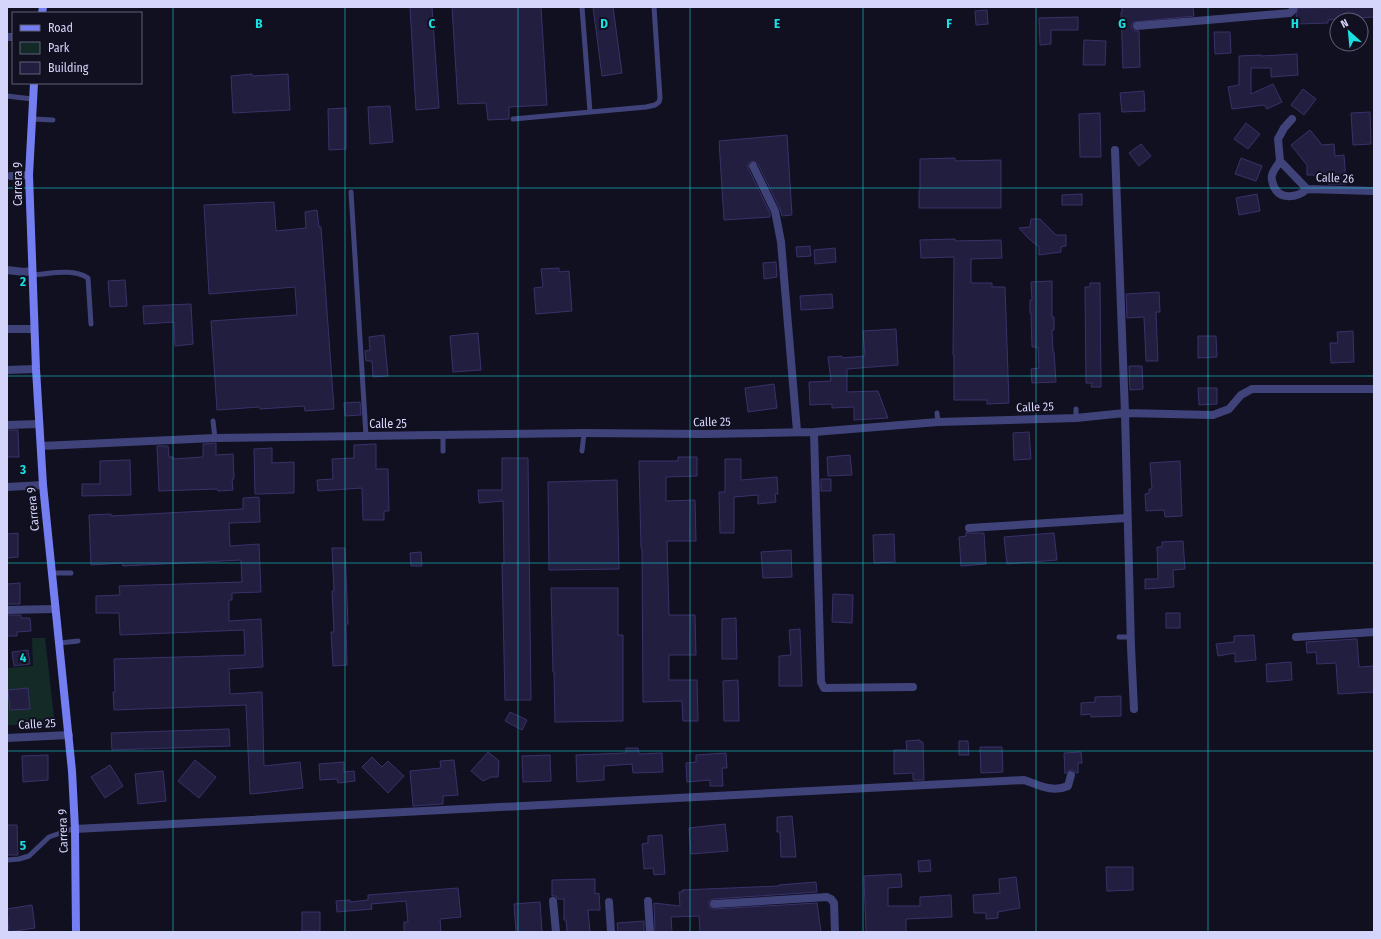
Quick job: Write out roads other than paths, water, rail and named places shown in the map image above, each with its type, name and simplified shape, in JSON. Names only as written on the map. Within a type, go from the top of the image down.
[{"type":"main road","name":"Carrera 9","points":[[34,84],[29,175],[36,369],[43,485],[69,735],[75,829],[76,932]]},
{"type":"street","points":[[1137,26],[1290,13],[1293,9]]},
{"type":"street","points":[[1292,119],[1284,128],[1278,140],[1280,161],[1272,174],[1272,179],[1275,189],[1281,195],[1290,196],[1301,194],[1307,189]]},
{"type":"street","points":[[1115,150],[1134,709]]},
{"type":"street","name":"Calle 26","points":[[1280,161],[1307,189],[1374,191]]},
{"type":"street","points":[[753,166],[775,211],[781,242],[797,431]]},
{"type":"street","points":[[9,176],[29,175]]},
{"type":"street","points":[[7,270],[32,273]]},
{"type":"street","points":[[7,329],[34,328]]},
{"type":"street","points":[[7,370],[36,369]]},
{"type":"street","name":"Calle 25","points":[[41,446],[215,438],[584,433],[704,434],[797,431],[814,432],[938,422],[1076,414],[1125,413],[1213,416],[1229,408],[1241,395],[1252,389],[1374,389]]},
{"type":"street","points":[[7,425],[39,424]]},
{"type":"street","points":[[814,432],[821,682],[824,688],[913,687]]},
{"type":"street","points":[[7,488],[43,485]]},
{"type":"street","points":[[969,528],[1127,518]]},
{"type":"street","points":[[7,610],[55,609]]},
{"type":"street","points":[[1296,637],[1374,632]]},
{"type":"street","name":"Calle 25","points":[[7,738],[69,735]]},
{"type":"street","points":[[75,829],[1024,780],[1049,789],[1062,789],[1068,786],[1071,775]]},
{"type":"street","points":[[714,904],[827,897],[834,903],[835,932]]},
{"type":"street","points":[[553,901],[556,932]]},
{"type":"street","points":[[609,902],[611,932]]},
{"type":"street","points":[[648,902],[650,932]]},
{"type":"lane","points":[[582,7],[590,112]]},
{"type":"lane","points":[[513,119],[646,107],[659,102],[660,98],[654,7]]},
{"type":"lane","points":[[7,96],[32,99]]},
{"type":"lane","points":[[32,119],[54,120]]},
{"type":"lane","points":[[351,192],[366,436]]},
{"type":"lane","points":[[32,273],[70,272],[81,274],[88,278],[91,324]]},
{"type":"lane","points":[[937,413],[938,422]]},
{"type":"lane","points":[[214,421],[215,438]]},
{"type":"lane","points":[[582,451],[584,433]]},
{"type":"lane","points":[[443,436],[443,451]]},
{"type":"lane","points":[[52,573],[71,573]]},
{"type":"lane","points":[[1120,637],[1131,637]]},
{"type":"lane","points":[[60,643],[78,641]]},
{"type":"lane","points":[[7,860],[30,856],[49,837],[75,829]]}]
